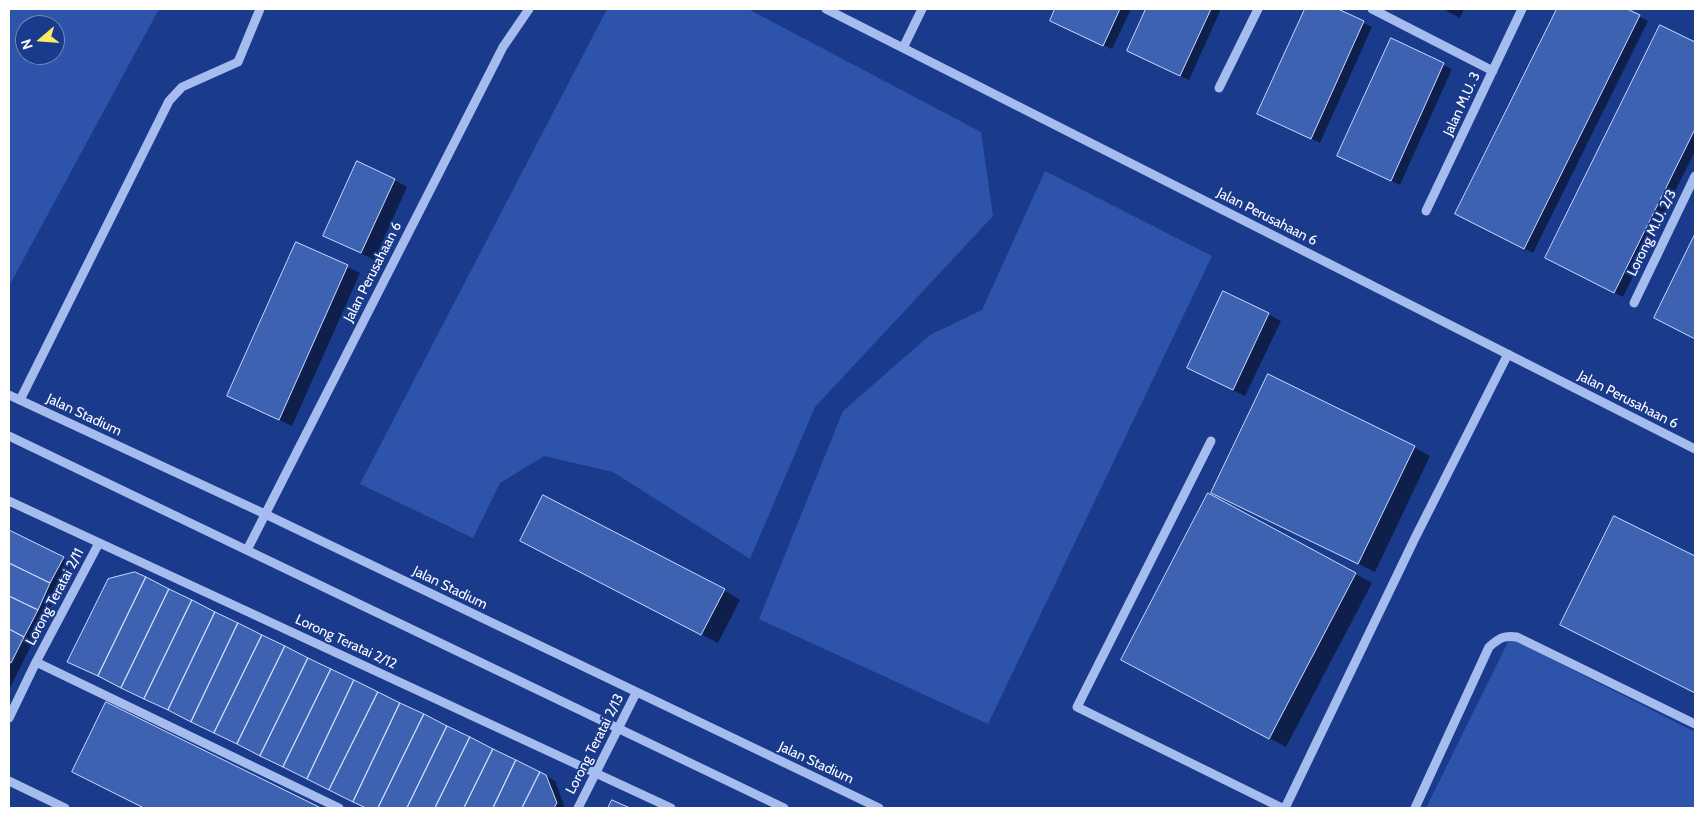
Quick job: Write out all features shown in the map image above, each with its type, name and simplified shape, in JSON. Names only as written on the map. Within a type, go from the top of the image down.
[{"type":"street","points":[[20,400],[169,101],[182,87],[238,62],[260,9]]},
{"type":"street","name":"Jalan Perusahaan 6","points":[[247,550],[503,47],[529,9]]},
{"type":"street","name":"Jalan Perusahaan 6","points":[[826,9],[1695,449]]},
{"type":"street","points":[[903,48],[922,9]]},
{"type":"street","points":[[1219,88],[1258,9]]},
{"type":"street","points":[[1372,9],[1493,71]]},
{"type":"street","name":"Jalan M.U. 3","points":[[1426,211],[1522,9]]},
{"type":"street","name":"Lorong M.U. 2/3","points":[[1634,302],[1695,176]]},
{"type":"street","points":[[1211,441],[1077,707],[1283,808],[1415,538],[1508,354]]},
{"type":"street","name":"Jalan Stadium","points":[[9,395],[265,514],[879,808]]},
{"type":"street","points":[[9,436],[784,808]]},
{"type":"street","name":"Lorong Teratai 2/12","points":[[9,501],[671,808]]},
{"type":"street","name":"Lorong Teratai 2/11","points":[[9,718],[36,662],[99,543]]},
{"type":"street","points":[[1416,808],[1489,647],[1498,639],[1506,636],[1518,637],[1695,724]]},
{"type":"street","points":[[36,662],[339,808]]},
{"type":"street","name":"Lorong Teratai 2/13","points":[[578,808],[636,693]]},
{"type":"street","points":[[9,781],[65,808]]},
{"type":"shaded area","points":[[9,9],[159,9],[9,286]]},
{"type":"shaded area","points":[[607,9],[748,9],[981,132],[993,216],[815,407],[750,559],[613,472],[544,456],[500,483],[473,538],[360,484]]},
{"type":"shaded area","points":[[1045,171],[1212,256],[988,724],[759,619],[843,411],[930,335],[982,310]]},
{"type":"shaded area","points":[[1510,638],[1695,732],[1695,808],[1426,808]]},
{"type":"building","points":[[1055,9],[1120,9],[1103,46],[1050,21]]},
{"type":"building","points":[[1146,9],[1211,9],[1180,76],[1127,51]]},
{"type":"building","points":[[1305,9],[1338,9],[1364,21],[1311,139],[1257,114]]},
{"type":"building","points":[[1557,9],[1627,9],[1640,15],[1524,249],[1455,214]]},
{"type":"building","points":[[1660,25],[1695,42],[1695,129],[1614,293],[1545,258]]},
{"type":"building","points":[[1391,38],[1444,63],[1391,181],[1337,156]]},
{"type":"building","points":[[357,161],[395,179],[361,253],[323,236]]},
{"type":"building","points":[[1695,234],[1695,339],[1654,318]]},
{"type":"building","points":[[296,242],[348,265],[279,420],[227,396]]},
{"type":"building","points":[[1223,291],[1269,313],[1233,390],[1187,368]]},
{"type":"building","points":[[1268,374],[1415,446],[1358,564],[1211,493]]},
{"type":"building","points":[[1208,493],[1356,573],[1269,739],[1121,660]]},
{"type":"building","points":[[543,495],[725,589],[701,635],[520,541]]},
{"type":"building","points":[[1614,516],[1695,556],[1695,693],[1560,625]]},
{"type":"building","points":[[9,530],[64,557],[50,583],[9,563]]},
{"type":"building","points":[[9,563],[50,583],[38,610],[9,596]]},
{"type":"building","points":[[135,572],[146,577],[98,676],[67,662],[108,579]]},
{"type":"building","points":[[146,577],[169,589],[121,688],[98,676]]},
{"type":"building","points":[[169,589],[192,600],[144,699],[121,688]]},
{"type":"building","points":[[9,596],[38,610],[24,637],[9,629]]},
{"type":"building","points":[[192,600],[215,612],[168,710],[144,699]]},
{"type":"building","points":[[215,612],[238,623],[191,722],[168,710]]},
{"type":"building","points":[[238,623],[262,635],[214,733],[191,722]]},
{"type":"building","points":[[9,629],[24,637],[11,663],[9,662]]},
{"type":"building","points":[[262,635],[285,646],[237,744],[214,733]]},
{"type":"building","points":[[285,646],[308,658],[260,756],[237,744]]},
{"type":"building","points":[[308,658],[331,669],[283,767],[260,756]]},
{"type":"building","points":[[331,669],[354,680],[307,779],[283,767]]},
{"type":"building","points":[[354,680],[378,692],[329,790],[307,779]]},
{"type":"building","points":[[378,692],[400,703],[353,802],[329,790]]},
{"type":"building","points":[[106,702],[321,808],[144,808],[72,772]]},
{"type":"building","points":[[400,703],[424,714],[378,808],[366,808],[353,802]]},
{"type":"building","points":[[424,714],[447,726],[407,808],[378,808]]},
{"type":"building","points":[[447,726],[470,737],[435,808],[407,808]]},
{"type":"building","points":[[470,737],[493,749],[464,808],[435,808]]},
{"type":"building","points":[[493,749],[516,760],[493,808],[464,808]]},
{"type":"building","points":[[516,760],[540,772],[522,808],[493,808]]},
{"type":"building","points":[[540,772],[546,775],[557,803],[554,808],[522,808]]},
{"type":"building","points":[[612,800],[630,808],[608,808]]}]
